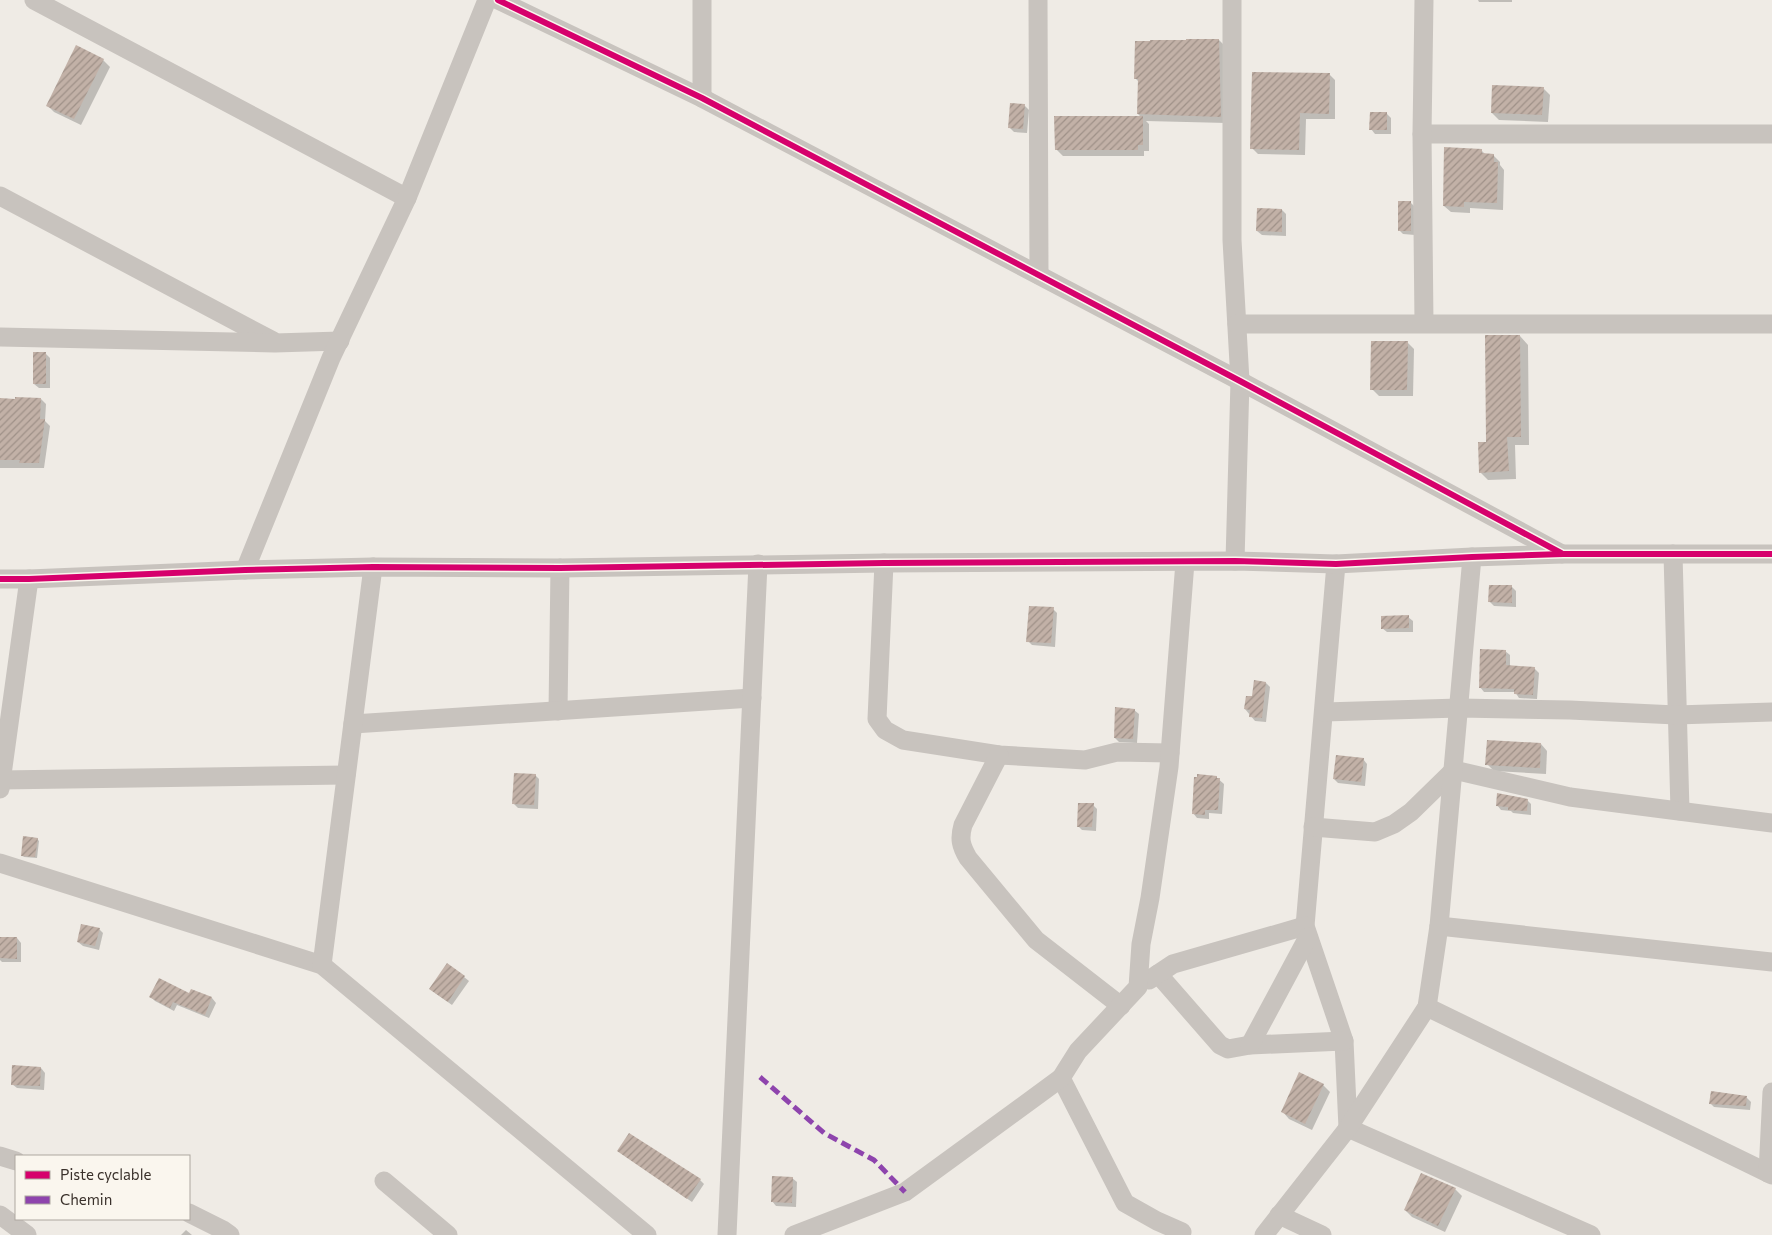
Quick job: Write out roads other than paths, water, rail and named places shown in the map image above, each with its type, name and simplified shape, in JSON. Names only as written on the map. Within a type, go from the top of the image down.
[{"type":"street","points":[[34,0],[407,198]]},
{"type":"street","points":[[245,570],[331,358],[407,198],[487,0]]},
{"type":"street","points":[[498,0],[702,98],[1240,381],[1563,554]]},
{"type":"street","points":[[702,0],[702,98]]},
{"type":"street","points":[[1038,0],[1039,275]]},
{"type":"street","points":[[1232,0],[1232,240],[1240,381],[1235,561]]},
{"type":"street","points":[[1424,0],[1422,134],[1424,323]]},
{"type":"street","points":[[1422,134],[1772,134]]},
{"type":"street","points":[[0,196],[275,343]]},
{"type":"street","points":[[1237,324],[1772,324]]},
{"type":"street","points":[[0,337],[275,343],[340,342]]},
{"type":"street","points":[[0,579],[373,567],[560,568],[758,564],[1235,561],[1336,564],[1563,554],[1772,554]]},
{"type":"street","points":[[1673,554],[1680,811]]},
{"type":"street","points":[[1264,1235],[1348,1128],[1427,1007],[1439,926],[1472,557]]},
{"type":"street","points":[[1138,988],[1141,944],[1150,898],[1170,753],[1185,562]]},
{"type":"street","points":[[884,563],[877,719],[885,730],[902,740],[999,755],[1085,760],[1117,752],[1170,753]]},
{"type":"street","points":[[727,1235],[758,564]]},
{"type":"street","points":[[1250,1046],[1306,931],[1336,564]]},
{"type":"street","points":[[322,965],[373,567]]},
{"type":"street","points":[[558,711],[560,568]]},
{"type":"street","points":[[29,579],[0,783],[346,775]]},
{"type":"street","points":[[353,724],[752,698]]},
{"type":"street","points":[[1324,712],[1459,708],[1676,715],[1772,712]]},
{"type":"street","points":[[999,755],[963,825],[960,836],[962,847],[968,858],[1036,940],[1121,1006]]},
{"type":"street","points":[[1454,770],[1570,797],[1772,823]]},
{"type":"street","points":[[1313,827],[1374,832],[1394,824],[1411,812],[1454,770]]},
{"type":"street","points":[[0,863],[322,965],[647,1235]]},
{"type":"street","points":[[1439,926],[1772,962]]},
{"type":"street","points":[[794,1235],[905,1192],[1061,1078],[1078,1051],[1138,988],[1173,964],[1306,931]]},
{"type":"street","points":[[1306,931],[1344,1041],[1348,1128]]},
{"type":"street","points":[[1158,974],[1220,1045],[1228,1049],[1344,1041]]},
{"type":"street","points":[[1427,1007],[1770,1174],[1772,1092]]},
{"type":"street","points":[[1061,1078],[1125,1203],[1157,1221],[1182,1232]]},
{"type":"street","points":[[1348,1128],[1590,1235]]},
{"type":"street","points":[[0,1156],[15,1161]]},
{"type":"street","points":[[384,1181],[448,1235]]},
{"type":"street","points":[[190,1214],[230,1235]]},
{"type":"street","points":[[0,1215],[27,1235]]},
{"type":"street","points":[[1279,1215],[1322,1235]]}]
